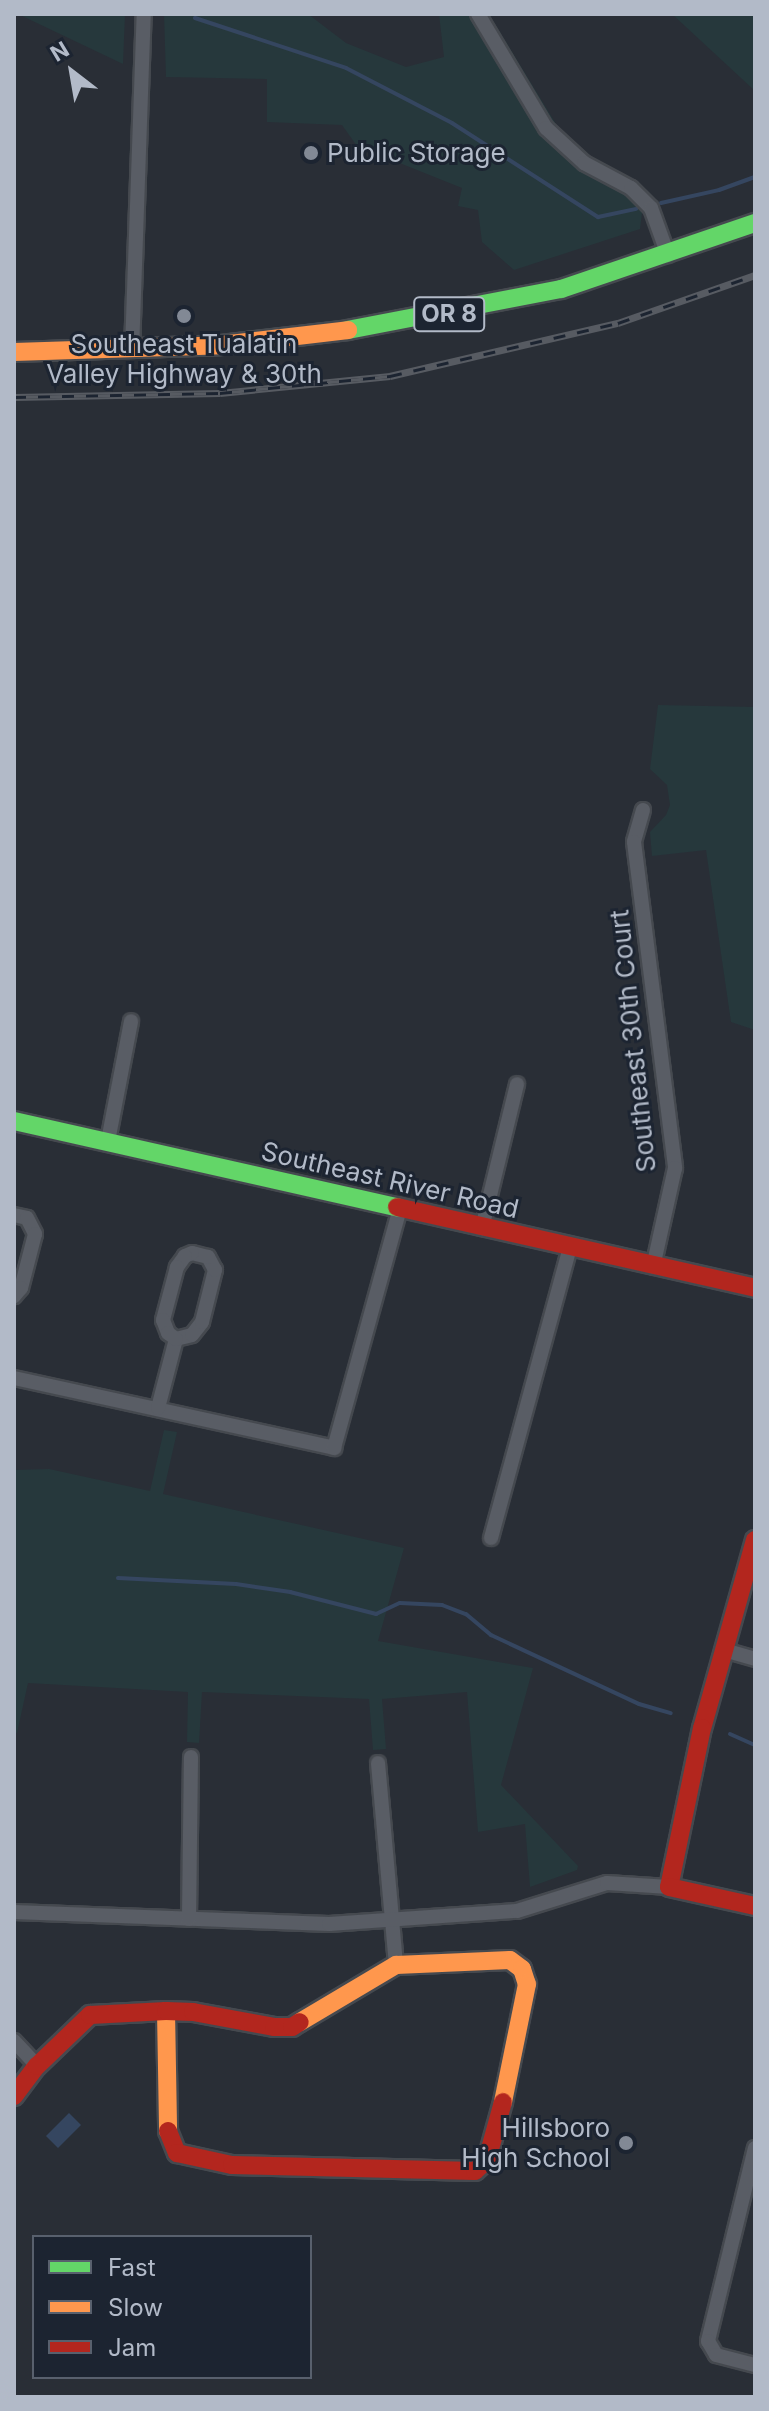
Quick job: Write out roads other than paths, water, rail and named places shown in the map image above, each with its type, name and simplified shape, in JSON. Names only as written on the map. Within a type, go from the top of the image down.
[{"type":"street","points":[[132,350],[144,14]]},
{"type":"street","points":[[478,14],[546,128],[584,163],[631,188],[651,208],[668,255]]},
{"type":"street","name":"OR 8","points":[[14,352],[132,350],[304,337],[409,321],[561,289],[755,223]]},
{"type":"street","name":"Southeast 30th Court","points":[[643,810],[634,842],[675,1168],[653,1267]]},
{"type":"street","points":[[108,1141],[131,1021]]},
{"type":"street","points":[[482,1228],[517,1084]]},
{"type":"street","name":"Southeast River Road","points":[[14,1121],[755,1288]]},
{"type":"street","points":[[14,1378],[334,1448],[400,1209]]},
{"type":"street","points":[[14,1215],[27,1218],[35,1234],[21,1288],[14,1296]]},
{"type":"street","points":[[491,1538],[570,1248]]},
{"type":"street","points":[[192,1253],[208,1257],[215,1270],[202,1322],[192,1335],[176,1339],[168,1333],[163,1320],[177,1267],[185,1256],[192,1253]]},
{"type":"street","points":[[158,1408],[176,1339]]},
{"type":"street","points":[[669,1887],[702,1728],[755,1540]]},
{"type":"street","points":[[724,1650],[755,1659]]},
{"type":"street","points":[[189,1919],[191,1757]]},
{"type":"street","points":[[378,1763],[396,1965]]},
{"type":"street","points":[[14,1912],[329,1924],[393,1921],[517,1911],[607,1883],[669,1887],[755,1906]]},
{"type":"street","points":[[14,2096],[37,2066],[90,2015],[166,2011],[292,2027],[386,1968],[396,1965],[510,1960],[522,1969],[527,1984],[513,2066],[487,2160],[475,2171],[232,2165],[177,2153],[168,2136],[166,2011]]},
{"type":"street","points":[[14,2041],[37,2066]]},
{"type":"street","points":[[755,2148],[708,2341],[716,2355],[755,2365]]},
{"type":"water","points":[[69,2113],[81,2125],[58,2148],[46,2136]]},
{"type":"waterway","points":[[195,18],[346,68],[452,123],[598,217],[636,209]]},
{"type":"waterway","points":[[661,203],[719,190],[755,177]]},
{"type":"waterway","points":[[118,1578],[236,1584],[290,1592],[376,1614],[400,1603],[442,1605],[466,1614],[491,1635],[639,1704],[671,1713]]},
{"type":"waterway","points":[[730,1734],[755,1745]]},
{"type":"railway","points":[[14,397],[220,393],[390,376],[618,323],[755,275]]},
{"type":"place","name":"Public Storage","points":[[311,153]]},
{"type":"place","name":"Southeast Tualatin Valley Highway & 30th","points":[[184,316]]},
{"type":"place","name":"Hillsboro High School","points":[[626,2143]]}]
